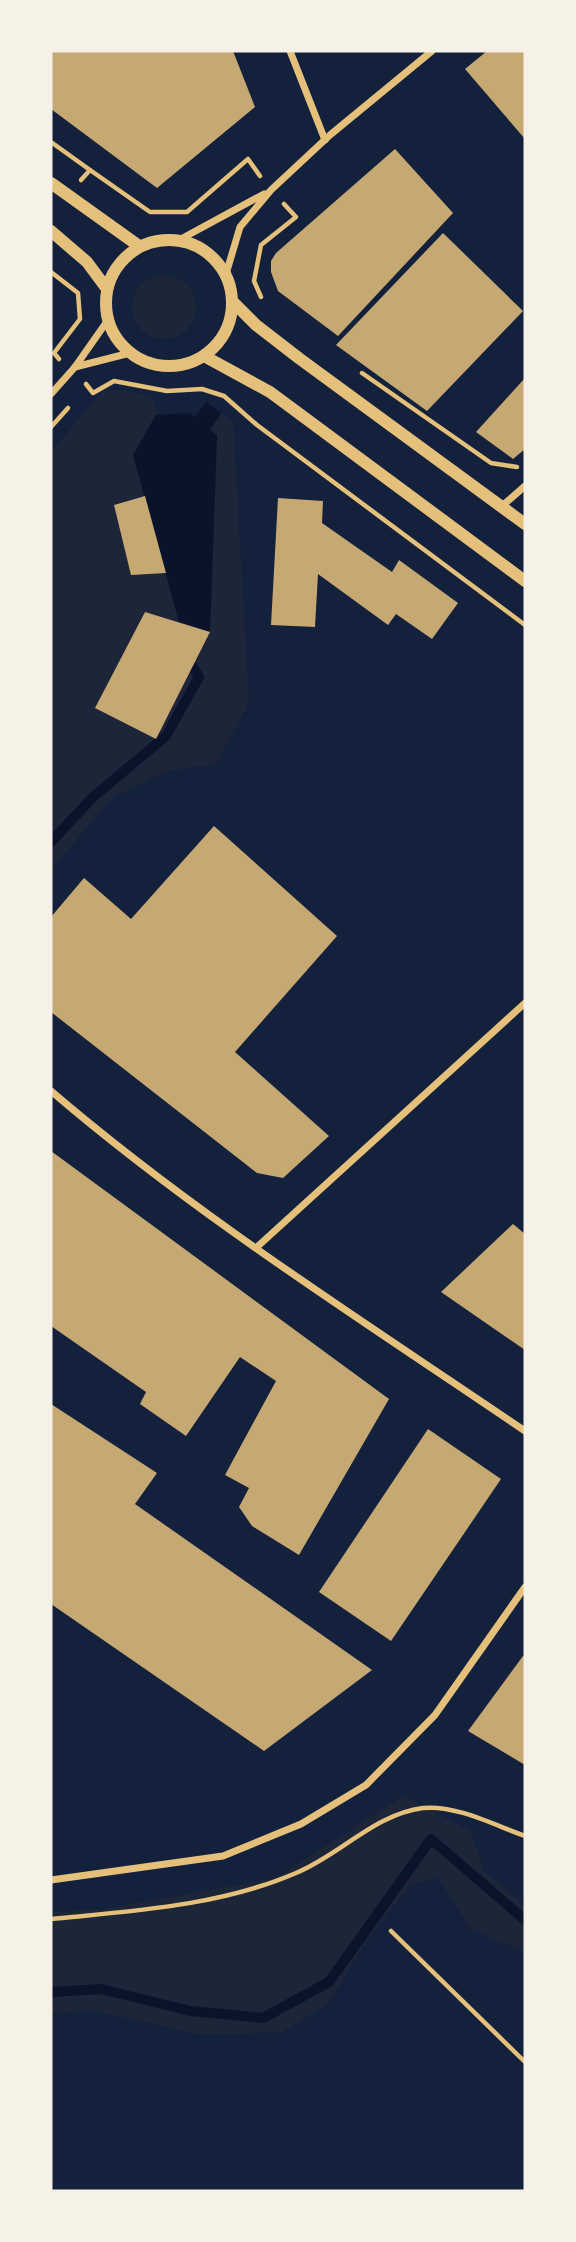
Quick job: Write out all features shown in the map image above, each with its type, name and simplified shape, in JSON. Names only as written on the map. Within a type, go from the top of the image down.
[{"type":"street","points":[[290,51],[325,140]]},
{"type":"street","points":[[226,274],[240,227],[271,190],[325,140],[432,51]]},
{"type":"street","points":[[51,183],[139,246]]},
{"type":"street","points":[[179,240],[271,190]]},
{"type":"street","points":[[51,231],[88,262],[107,289]]},
{"type":"street","points":[[179,240],[206,252],[226,274],[233,302],[222,338],[204,356],[174,366],[159,366],[130,353],[117,339],[108,320],[107,289],[122,259],[139,246],[152,241],[179,240]]},
{"type":"street","points":[[233,302],[278,342],[525,524]]},
{"type":"street","points":[[51,394],[73,369],[108,320]]},
{"type":"street","points":[[73,369],[130,353]]},
{"type":"street","points":[[204,356],[270,392],[525,581]]},
{"type":"street","points":[[501,507],[525,486]]},
{"type":"street","points":[[257,1247],[525,1003]]},
{"type":"street","points":[[51,1091],[99,1132],[257,1247],[525,1431]]},
{"type":"street","points":[[51,1880],[223,1856],[301,1824],[366,1786],[435,1715],[525,1587]]},
{"type":"path","points":[[90,170],[150,212],[187,212],[248,159],[296,217],[261,245],[254,281],[266,307]]},
{"type":"path","points":[[51,272],[78,293],[80,319],[54,353],[73,369],[93,393],[114,382],[167,391],[202,389],[224,396],[257,425],[524,622]]},
{"type":"path","points":[[358,371],[491,463],[525,468]]},
{"type":"path","points":[[51,1919],[159,1909],[251,1888],[296,1873],[393,1815],[425,1808],[455,1811],[525,1836]]},
{"type":"path","points":[[391,1931],[525,2062]]},
{"type":"shaded area","points":[[158,275],[170,275],[187,284],[194,295],[194,319],[187,330],[170,339],[158,339],[146,334],[137,325],[132,313],[132,301],[137,289],[146,280]]},
{"type":"shaded area","points":[[122,390],[154,398],[156,415],[133,455],[145,496],[114,506],[131,575],[166,573],[179,622],[145,612],[95,708],[155,739],[210,632],[217,435],[210,430],[221,413],[233,421],[249,702],[216,764],[166,771],[113,797],[51,870],[51,452],[103,391]]},
{"type":"shaded area","points":[[206,402],[221,413],[210,430],[217,435],[210,632],[179,622],[133,455],[156,415],[189,413],[195,417]]},
{"type":"shaded area","points":[[403,1796],[471,1831],[483,1870],[525,1905],[525,1952],[471,1929],[438,1878],[410,1885],[364,1944],[328,2004],[283,2032],[203,2035],[97,2011],[51,2013],[51,1912],[104,1909],[276,1878]]},
{"type":"building","points":[[51,51],[233,51],[255,107],[157,188],[51,109]]},
{"type":"building","points":[[487,51],[525,51],[525,139],[465,69]]},
{"type":"building","points":[[395,149],[453,213],[338,336],[278,291],[271,272],[271,261],[276,253]]},
{"type":"building","points":[[443,233],[523,311],[427,411],[336,345]]},
{"type":"building","points":[[525,378],[525,449],[513,459],[476,432]]},
{"type":"building","points":[[145,496],[166,573],[131,575],[114,505]]},
{"type":"building","points":[[278,498],[323,501],[322,523],[392,572],[399,560],[458,603],[432,639],[396,614],[388,625],[318,574],[315,627],[271,625]]},
{"type":"building","points":[[145,612],[210,632],[156,739],[95,708]]},
{"type":"building","points":[[214,826],[337,936],[235,1052],[329,1136],[283,1178],[257,1173],[51,1012],[51,917],[84,878],[131,919]]},
{"type":"building","points":[[51,1151],[389,1399],[299,1555],[252,1526],[239,1507],[249,1488],[225,1475],[276,1381],[240,1357],[186,1436],[140,1404],[146,1392],[51,1326]]},
{"type":"building","points":[[513,1224],[525,1234],[525,1350],[441,1292]]},
{"type":"building","points":[[51,1404],[157,1473],[135,1504],[372,1670],[264,1751],[51,1604]]},
{"type":"building","points":[[428,1429],[501,1479],[391,1641],[319,1592]]},
{"type":"building","points":[[523,1656],[525,1657],[525,1765],[468,1731]]},
{"type":"waterway","points":[[51,842],[93,797],[166,736],[199,677],[193,667]]},
{"type":"waterway","points":[[51,1992],[101,1989],[191,2011],[263,2018],[329,1982],[431,1839],[525,1920]]}]
